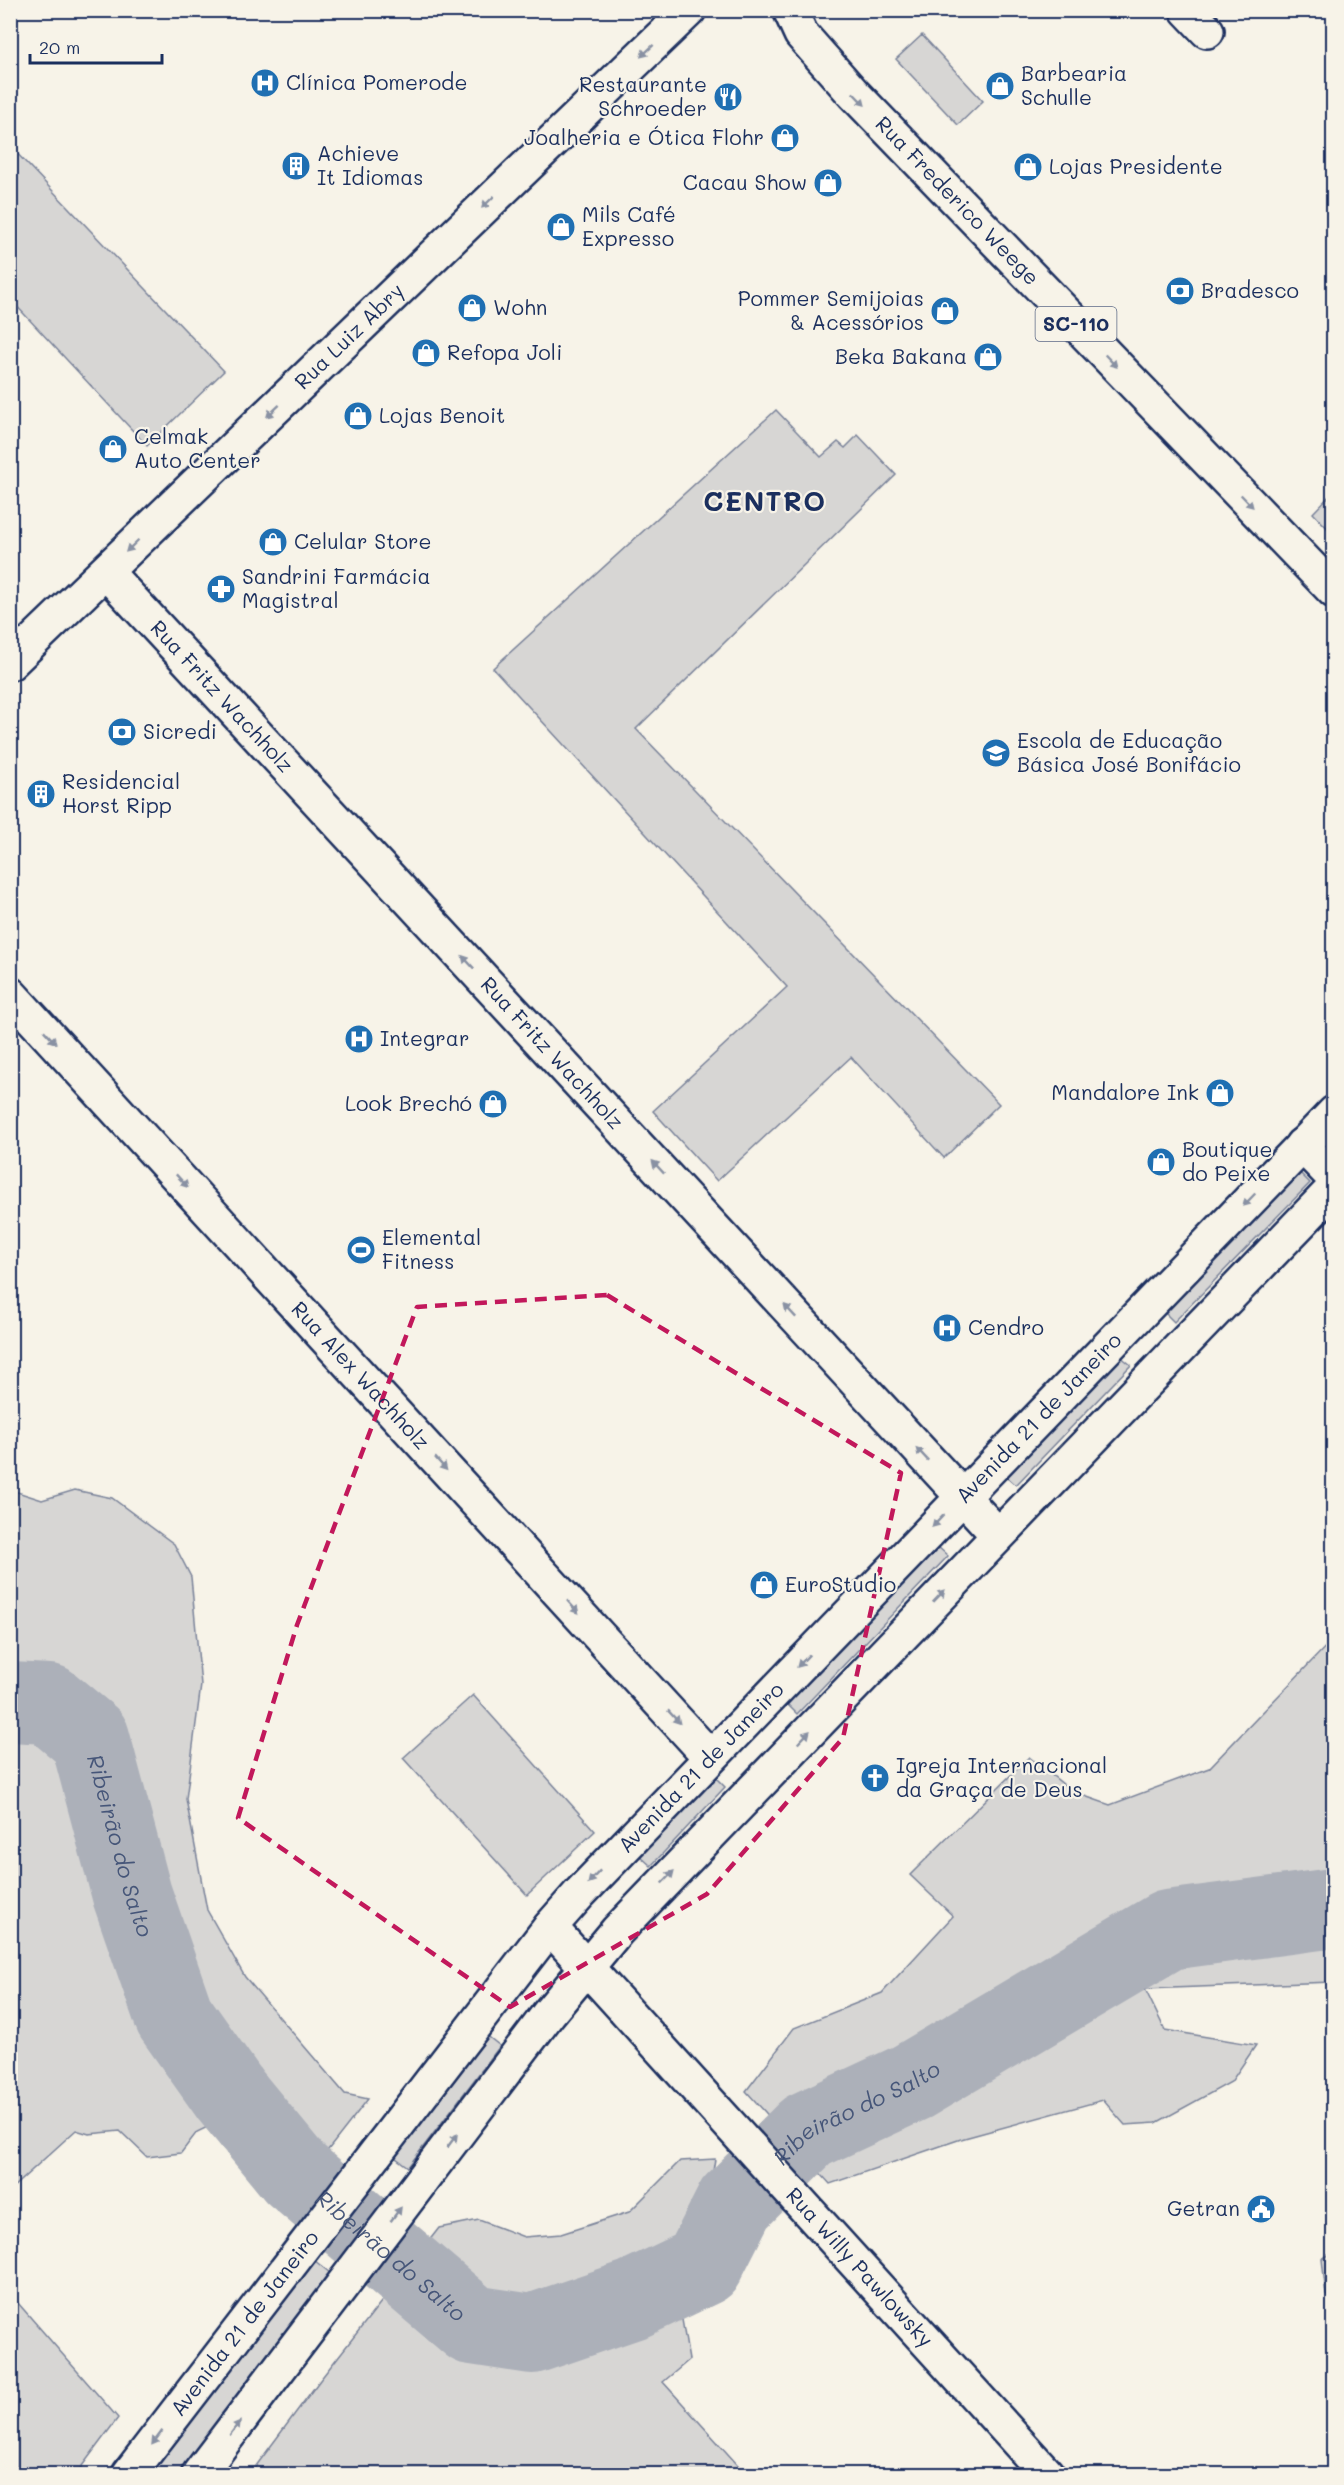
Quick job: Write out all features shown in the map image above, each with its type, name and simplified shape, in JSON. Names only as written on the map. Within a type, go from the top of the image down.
[{"type":"main road","name":"Rua Luiz Abry","points":[[10,663],[689,10]]},
{"type":"main road","name":"Rua Frederico Weege","points":[[790,10],[801,34],[846,86],[1334,591]]},
{"type":"main road","name":"Rua Fritz Wachholz","points":[[106,572],[998,1535]]},
{"type":"main road","name":"Rua Alex Wachholz","points":[[10,994],[710,1757]]},
{"type":"main road","name":"Avenida 21 de Janeiro","points":[[129,2475],[373,2154],[550,1927],[615,1854],[1334,1113]]},
{"type":"main road","points":[[1302,1145],[1334,1178]]},
{"type":"main road","points":[[200,2475],[586,1967],[645,1901],[1334,1188]]},
{"type":"main road","points":[[1128,1325],[1166,1362]]},
{"type":"main road","points":[[710,1757],[772,1769]]},
{"type":"main road","name":"Rua Willy Pawlowsky","points":[[550,1927],[1047,2475]]},
{"type":"highlighted area","points":[[607,1295],[901,1473],[843,1738],[707,1894],[510,2007],[238,1818],[297,1625],[417,1307]]},
{"type":"shaded area","points":[[922,35],[983,101],[958,125],[896,59]]},
{"type":"shaded area","points":[[11,147],[224,371],[147,446],[11,300]]},
{"type":"shaded area","points":[[776,410],[821,457],[838,442],[845,448],[858,435],[896,475],[636,729],[999,1104],[944,1158],[851,1057],[717,1181],[653,1111],[787,987],[493,668]]},
{"type":"shaded area","points":[[1333,492],[1333,534],[1313,513]]},
{"type":"shaded area","points":[[1300,1173],[1310,1183],[1174,1322],[1164,1312]]},
{"type":"shaded area","points":[[1120,1356],[1131,1365],[1016,1485],[1005,1475]]},
{"type":"shaded area","points":[[11,1490],[42,1500],[75,1490],[112,1498],[174,1544],[191,1577],[201,1685],[186,1799],[207,1910],[245,1977],[345,2094],[368,2099],[321,2159],[279,2159],[224,2119],[197,2132],[181,2153],[147,2157],[120,2131],[89,2134],[76,2130],[11,2189]]},
{"type":"shaded area","points":[[937,1546],[948,1556],[797,1714],[787,1704]]},
{"type":"shaded area","points":[[1333,1639],[1333,1982],[1145,1989],[1165,2030],[1256,2045],[1231,2082],[1156,2123],[1125,2125],[1103,2100],[961,2139],[830,2184],[746,2091],[794,2028],[882,1993],[953,1916],[910,1875],[1029,1757],[1073,1792],[1110,1805],[1209,1768]]},
{"type":"shaded area","points":[[473,1695],[595,1831],[527,1895],[403,1758]]},
{"type":"shaded area","points":[[714,1776],[725,1787],[651,1866],[640,1856]]},
{"type":"shaded area","points":[[485,2034],[500,2046],[408,2167],[392,2155]]},
{"type":"shaded area","points":[[715,2159],[709,2194],[671,2256],[689,2360],[663,2382],[746,2474],[250,2474],[439,2228],[479,2220],[524,2237],[561,2234],[629,2212],[680,2161]]},
{"type":"shaded area","points":[[1333,2252],[1333,2303],[1326,2295],[1322,2259]]},
{"type":"shaded area","points":[[314,2260],[330,2273],[177,2474],[164,2474],[155,2468]]},
{"type":"shaded area","points":[[11,2295],[118,2418],[76,2474],[11,2474]]},
{"type":"waterway","name":"Ribeirão do Salto","points":[[10,1702],[49,1704],[90,1738],[132,1895],[174,2016],[230,2095],[295,2174],[472,2325],[532,2334],[634,2299],[703,2266],[735,2203],[807,2131],[912,2082],[1168,1930],[1334,1908]]},
{"type":"place","name":"Clínica Pomerode","points":[[265,83]]},
{"type":"place","name":"Barbearia Schulle","points":[[1000,86]]},
{"type":"place","name":"Restaurante Schroeder","points":[[728,97]]},
{"type":"place","name":"Joalheria e Ótica Flohr","points":[[785,138]]},
{"type":"place","name":"Achieve It Idiomas","points":[[296,166]]},
{"type":"place","name":"Lojas Presidente","points":[[1028,167]]},
{"type":"place","name":"Cacau Show","points":[[828,183]]},
{"type":"place","name":"Mils Café Expresso","points":[[561,227]]},
{"type":"place","name":"Bradesco","points":[[1180,291]]},
{"type":"place","name":"Wohn","points":[[472,308]]},
{"type":"place","name":"Pommer Semijoias & Acessórios","points":[[945,311]]},
{"type":"place","name":"Refopa Joli","points":[[426,353]]},
{"type":"place","name":"Beka Bakana","points":[[988,357]]},
{"type":"place","name":"Lojas Benoit","points":[[358,416]]},
{"type":"place","name":"Celmak Auto Center","points":[[113,449]]},
{"type":"place","name":"Celular Store","points":[[273,542]]},
{"type":"place","name":"Sandrini Farmácia Magistral","points":[[221,589]]},
{"type":"place","name":"Sicredi","points":[[122,732]]},
{"type":"place","name":"Escola de Educação Básica José Bonifácio","points":[[996,753]]},
{"type":"place","name":"Residencial Horst Ripp","points":[[41,794]]},
{"type":"place","name":"Integrar","points":[[359,1039]]},
{"type":"place","name":"Mandalore Ink","points":[[1220,1093]]},
{"type":"place","name":"Look Brechó","points":[[493,1104]]},
{"type":"place","name":"Boutique do Peixe","points":[[1161,1162]]},
{"type":"place","name":"Elemental Fitness","points":[[361,1250]]},
{"type":"place","name":"Cendro","points":[[947,1328]]},
{"type":"place","name":"EuroStudio","points":[[764,1585]]},
{"type":"place","name":"Igreja Internacional da Graça de Deus","points":[[875,1778]]},
{"type":"place","name":"Getran","points":[[1261,2209]]},
{"type":"district","name":"CENTRO","points":[[765,502]]}]
